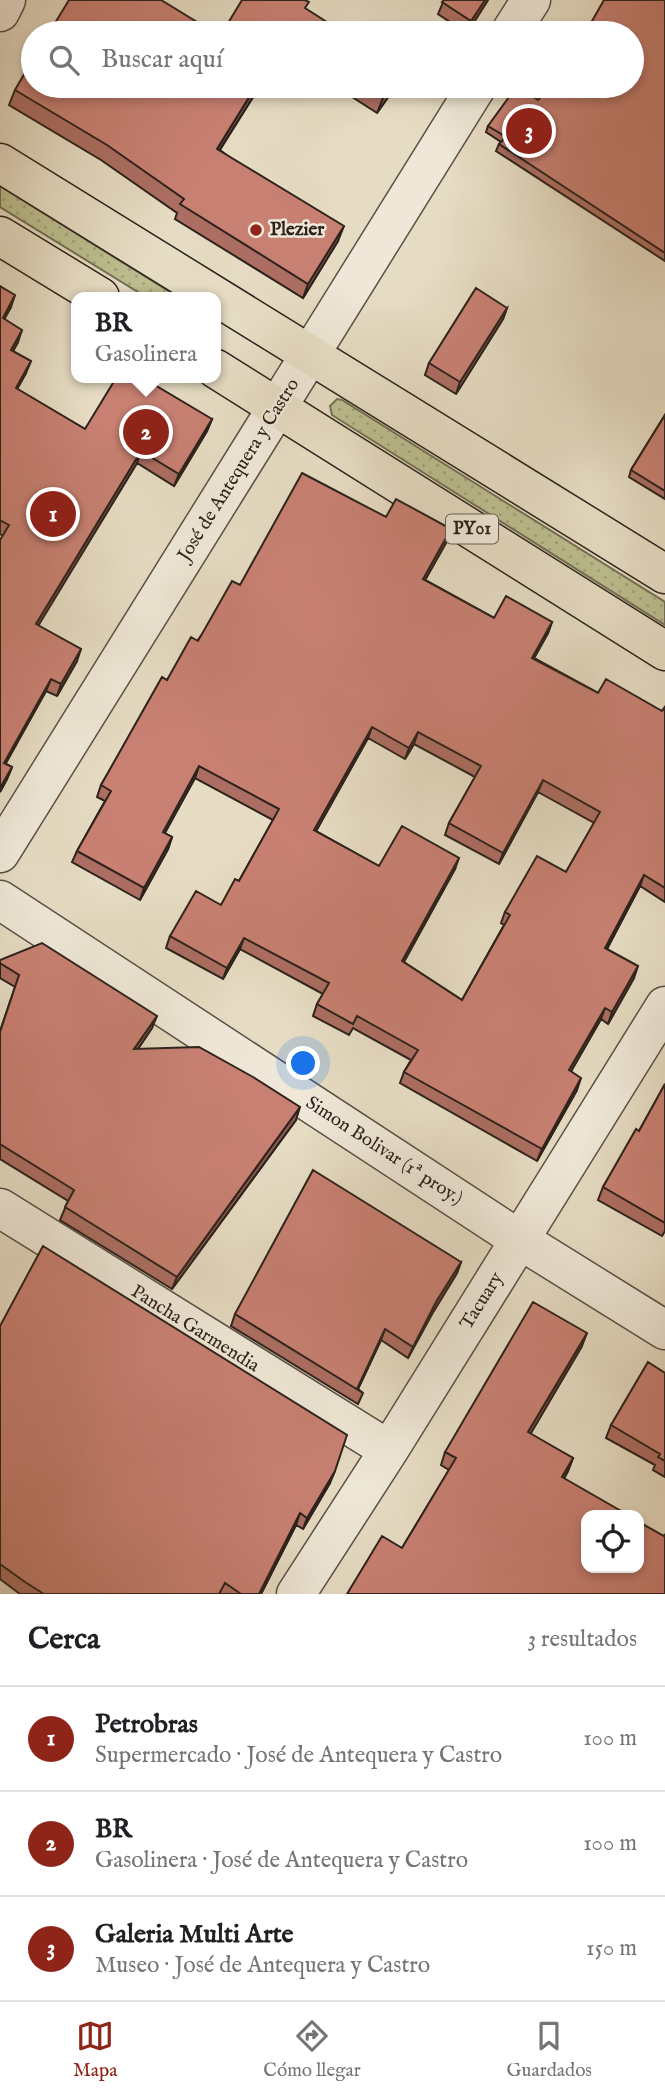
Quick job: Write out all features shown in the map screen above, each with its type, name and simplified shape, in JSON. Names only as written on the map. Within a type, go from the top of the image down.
[{"type":"main road","points":[[0,163],[211,292]]},
{"type":"main road","points":[[0,236],[92,292]]},
{"type":"main road","points":[[221,298],[665,574]]},
{"type":"main road","name":"PY01","points":[[221,372],[665,651]]},
{"type":"street","points":[[0,12],[6,0]]},
{"type":"street","points":[[518,21],[531,0]]},
{"type":"street","name":"José de Antequera y Castro","points":[[0,853],[470,98]]},
{"type":"street","name":"Simon Bolivar (1ª proy.)","points":[[0,900],[520,1240],[665,1330]]},
{"type":"street","name":"Tacuary","points":[[296,1594],[389,1450],[665,1006]]},
{"type":"street","name":"Pancha Garmendia","points":[[0,1208],[389,1450]]},
{"type":"green space","points":[[0,186],[170,292],[138,292],[0,207]]},
{"type":"green space","points":[[337,399],[665,602],[665,625],[332,415],[330,406]]},
{"type":"building","points":[[69,0],[161,0],[195,21],[56,21]]},
{"type":"building","points":[[242,0],[305,0],[309,2],[305,8],[325,21],[229,21]]},
{"type":"building","points":[[485,0],[471,21],[442,2]]},
{"type":"building","points":[[604,0],[665,0],[665,253],[499,144],[506,137],[488,126],[508,98],[644,98],[644,21],[592,21]]},
{"type":"building","points":[[21,80],[21,94],[15,90]]},
{"type":"building","points":[[28,98],[249,98],[217,149],[344,226],[308,284],[180,204],[184,199],[107,145]]},
{"type":"building","points":[[0,286],[15,295],[3,318],[22,330],[11,350],[31,361],[16,388],[85,429],[113,383],[151,383],[212,419],[179,474],[141,451],[36,624],[81,649],[61,684],[51,679],[4,763],[12,767],[0,788],[0,540],[9,525],[0,520]]},
{"type":"building","points":[[476,288],[507,308],[460,382],[429,363]]},
{"type":"building","points":[[665,415],[665,491],[631,470]]},
{"type":"building","points":[[302,473],[386,517],[396,499],[451,529],[423,579],[494,618],[506,596],[552,622],[532,658],[598,693],[606,679],[662,711],[665,707],[665,888],[644,875],[605,948],[638,966],[612,1012],[605,1008],[569,1070],[581,1078],[542,1149],[404,1072],[418,1050],[357,1016],[353,1024],[317,1004],[329,983],[244,938],[227,968],[170,936],[196,891],[221,905],[235,879],[239,881],[279,809],[199,766],[163,832],[172,837],[144,888],[77,851],[111,791],[101,785],[162,677],[167,680],[191,637],[198,641],[232,581],[240,585]],"holes":[[[372,727],[409,748],[418,732],[481,766],[449,823],[503,853],[543,780],[600,812],[566,872],[537,856],[505,912],[510,915],[462,1000],[402,961],[459,858],[402,826],[379,866],[314,830]]]},
{"type":"building","points":[[42,943],[157,1016],[134,1049],[199,1047],[300,1107],[177,1277],[65,1207],[74,1190],[0,1144],[0,1032],[19,975],[0,963],[0,960]]},
{"type":"building","points":[[665,1084],[665,1223],[603,1187]]},
{"type":"building","points":[[313,1170],[461,1262],[436,1302],[413,1347],[385,1329],[357,1389],[363,1393],[235,1314]]},
{"type":"building","points":[[43,1246],[347,1435],[335,1471],[307,1518],[300,1513],[259,1594],[241,1594],[225,1583],[219,1594],[44,1594],[0,1564],[0,1326]]},
{"type":"building","points":[[533,1302],[587,1333],[528,1432],[573,1458],[562,1477],[619,1510],[581,1510],[581,1573],[644,1573],[644,1525],[664,1536],[665,1534],[665,1594],[347,1594],[382,1536],[402,1548],[456,1458],[445,1452]]},
{"type":"building","points":[[648,1362],[665,1373],[665,1461],[658,1457],[660,1454],[611,1425]]},
{"type":"place","name":"Galeria Multi Arte","points":[[529,131]]},
{"type":"place","name":"Plezier","points":[[256,230]]},
{"type":"place","name":"BR","points":[[146,432]]},
{"type":"place","name":"Petrobras","points":[[53,514]]}]
